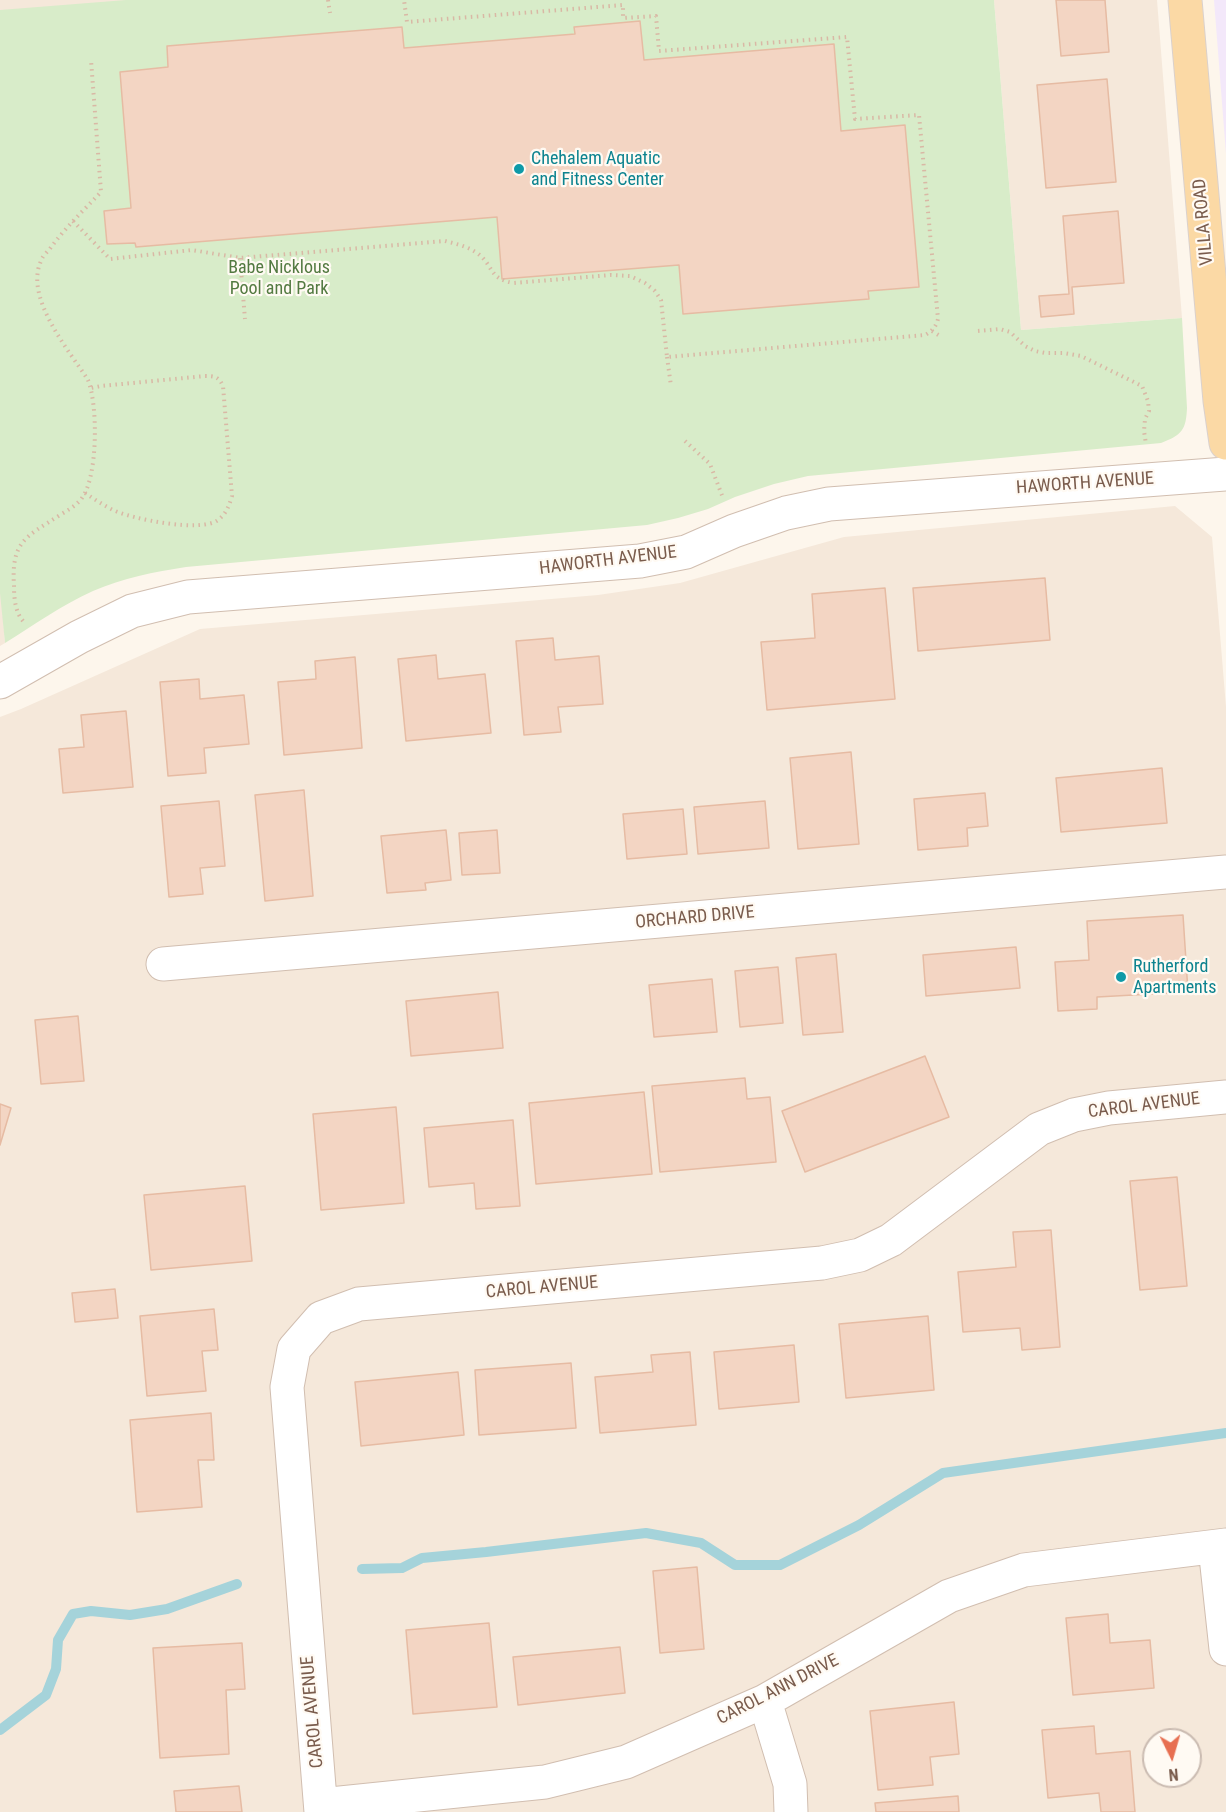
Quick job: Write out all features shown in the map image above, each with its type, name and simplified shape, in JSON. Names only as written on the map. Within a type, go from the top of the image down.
[{"type":"main road","name":"VILLA ROAD","points":[[1185,0],[1220,401],[1226,443]]},
{"type":"street","name":"HAWORTH AVENUE","points":[[0,682],[79,637],[132,611],[188,597],[640,561],[686,552],[734,531],[786,513],[829,504],[1226,474]]},
{"type":"street","name":"ORCHARD DRIVE","points":[[163,964],[1226,872]]},
{"type":"street","name":"CAROL AVENUE","points":[[321,1808],[287,1387],[294,1349],[321,1318],[359,1304],[822,1263],[860,1255],[891,1240],[1039,1129],[1074,1115],[1109,1108],[1226,1097]]},
{"type":"street","name":"CAROL ANN DRIVE","points":[[321,1808],[545,1782],[626,1762],[765,1701],[949,1596],[1024,1570],[1220,1546]]},
{"type":"street","points":[[1220,1546],[1226,1650]]},
{"type":"street","points":[[765,1701],[790,1784],[791,1812]]},
{"type":"path","points":[[328,0],[330,14]]},
{"type":"path","points":[[404,0],[407,22],[623,5],[623,18],[656,16],[659,51],[847,37],[855,119],[919,116],[938,320],[932,331],[925,335],[667,357]]},
{"type":"path","points":[[23,621],[19,617],[14,596],[13,568],[19,545],[27,536],[74,507],[85,494],[93,466],[94,404],[91,388],[41,304],[37,284],[40,261],[57,239],[101,192],[91,60]]},
{"type":"path","points":[[73,221],[110,259],[192,250],[240,258],[445,240],[463,245],[479,254],[494,274],[503,281],[514,283],[610,275],[630,276],[645,283],[655,291],[660,300],[671,386]]},
{"type":"path","points":[[240,258],[245,319]]},
{"type":"path","points":[[978,331],[1000,329],[1010,332],[1025,346],[1035,351],[1081,356],[1142,386],[1149,411],[1145,419],[1144,430],[1146,444]]},
{"type":"path","points":[[932,331],[940,336]]},
{"type":"path","points":[[85,494],[114,511],[127,515],[198,527],[217,522],[229,507],[232,496],[221,380],[214,376],[206,376],[91,388]]},
{"type":"path","points":[[685,441],[710,464],[723,498]]},
{"type":"shaded area","points":[[0,0],[263,0],[0,25]]},
{"type":"shaded area","points":[[994,0],[1157,0],[1182,318],[1021,330]]},
{"type":"shaded area","points":[[1214,0],[1226,0],[1226,154]]},
{"type":"shaded area","points":[[1175,506],[1212,537],[1226,707],[1226,1812],[0,1812],[0,717],[200,629],[598,595],[680,583],[844,537]]},
{"type":"shaded area","points":[[0,579],[5,643],[0,646]]},
{"type":"green space","name":"Babe Nicklous Pool and Park","points":[[126,0],[994,0],[1021,330],[1182,318],[1187,408],[1184,427],[1174,437],[1161,443],[808,476],[774,484],[708,509],[647,525],[162,571],[127,579],[93,591],[59,609],[5,643],[0,593],[0,10]]},
{"type":"building","points":[[1056,0],[1105,0],[1109,52],[1061,56]]},
{"type":"building","name":"Chehalem Aquatic and Fitness Center","points":[[640,21],[644,60],[834,44],[841,131],[905,125],[919,287],[868,291],[869,299],[683,314],[679,265],[502,279],[497,217],[136,247],[135,243],[107,244],[104,211],[131,208],[120,72],[168,67],[167,46],[402,27],[404,48],[575,34],[574,27]]},
{"type":"building","points":[[1107,79],[1116,182],[1046,188],[1037,85]]},
{"type":"building","points":[[1118,211],[1124,283],[1072,287],[1074,314],[1041,317],[1039,296],[1069,294],[1063,216]]},
{"type":"building","points":[[1045,578],[1050,640],[918,651],[913,588]]},
{"type":"building","points":[[885,588],[895,699],[767,710],[761,642],[815,638],[812,594]]},
{"type":"building","points":[[553,638],[555,660],[599,656],[603,704],[558,707],[561,732],[524,735],[516,641]]},
{"type":"building","points":[[436,655],[438,679],[485,674],[491,733],[406,741],[398,659]]},
{"type":"building","points":[[355,657],[362,748],[284,755],[278,682],[316,679],[315,661]]},
{"type":"building","points":[[199,679],[200,699],[244,695],[249,744],[204,748],[206,773],[168,776],[160,682]]},
{"type":"building","points":[[126,711],[133,787],[63,793],[59,749],[84,747],[81,715]]},
{"type":"building","points":[[851,752],[859,844],[798,849],[790,758]]},
{"type":"building","points":[[1162,768],[1167,823],[1061,832],[1056,778]]},
{"type":"building","points":[[304,790],[313,896],[265,901],[255,795]]},
{"type":"building","points":[[985,793],[988,826],[967,828],[968,846],[918,850],[914,799]]},
{"type":"building","points":[[219,801],[225,866],[200,868],[203,894],[169,897],[161,806]]},
{"type":"building","points":[[765,801],[769,848],[698,854],[694,807]]},
{"type":"building","points":[[683,809],[687,854],[627,859],[623,814]]},
{"type":"building","points":[[446,830],[451,880],[425,883],[426,890],[387,893],[381,836]]},
{"type":"building","points":[[497,830],[500,873],[462,875],[459,833]]},
{"type":"building","name":"Rutherford Apartments","points":[[1183,915],[1188,992],[1097,997],[1097,1009],[1058,1011],[1055,962],[1089,960],[1087,921]]},
{"type":"building","points":[[1016,947],[1020,988],[926,996],[923,955]]},
{"type":"building","points":[[836,954],[843,1032],[803,1035],[796,958]]},
{"type":"building","points":[[778,967],[783,1023],[740,1027],[735,971]]},
{"type":"building","points":[[712,979],[717,1032],[654,1037],[649,985]]},
{"type":"building","points":[[498,992],[503,1048],[411,1056],[406,1001]]},
{"type":"building","points":[[78,1016],[84,1081],[41,1084],[35,1020]]},
{"type":"building","points":[[925,1056],[949,1117],[805,1172],[782,1111]]},
{"type":"building","points":[[745,1078],[747,1099],[770,1097],[776,1162],[660,1172],[652,1086]]},
{"type":"building","points":[[644,1092],[652,1174],[536,1184],[529,1103]]},
{"type":"building","points":[[0,1104],[11,1108],[0,1145]]},
{"type":"building","points":[[396,1107],[404,1203],[321,1210],[313,1114]]},
{"type":"building","points":[[513,1120],[520,1206],[476,1209],[474,1183],[429,1187],[424,1128]]},
{"type":"building","points":[[1177,1177],[1187,1286],[1140,1290],[1130,1181]]},
{"type":"building","points":[[245,1186],[252,1261],[151,1270],[144,1195]]},
{"type":"building","points":[[1051,1230],[1060,1347],[1022,1350],[1020,1328],[963,1332],[958,1272],[1016,1267],[1013,1232]]},
{"type":"building","points":[[115,1289],[118,1318],[75,1322],[72,1293]]},
{"type":"building","points":[[214,1309],[218,1350],[202,1351],[206,1391],[147,1396],[140,1316]]},
{"type":"building","points":[[928,1316],[934,1390],[846,1398],[839,1324]]},
{"type":"building","points":[[794,1345],[799,1402],[719,1409],[714,1352]]},
{"type":"building","points":[[690,1352],[696,1425],[600,1433],[595,1377],[653,1372],[651,1355]]},
{"type":"building","points":[[571,1363],[576,1428],[479,1435],[475,1370]]},
{"type":"building","points":[[458,1372],[464,1435],[361,1446],[355,1382]]},
{"type":"building","points":[[211,1413],[214,1460],[198,1460],[202,1507],[137,1512],[130,1420]]},
{"type":"building","points":[[697,1567],[704,1649],[660,1653],[653,1571]]},
{"type":"building","points":[[1108,1614],[1110,1643],[1150,1640],[1154,1688],[1073,1695],[1066,1618]]},
{"type":"building","points":[[489,1623],[497,1707],[413,1714],[406,1630]]},
{"type":"building","points":[[242,1643],[245,1689],[226,1690],[229,1754],[160,1758],[153,1648]]},
{"type":"building","points":[[620,1647],[625,1693],[518,1705],[513,1657]]},
{"type":"building","points":[[954,1702],[959,1754],[930,1757],[933,1785],[878,1790],[870,1711]]},
{"type":"building","points":[[1094,1726],[1096,1754],[1130,1751],[1135,1812],[1101,1812],[1099,1793],[1048,1798],[1042,1730]]},
{"type":"building","points":[[239,1786],[242,1812],[176,1812],[174,1791]]},
{"type":"building","points":[[958,1796],[959,1812],[876,1812],[875,1803]]},
{"type":"waterway","points":[[362,1569],[402,1568],[422,1558],[646,1533],[701,1543],[735,1565],[780,1565],[859,1525],[943,1473],[1226,1433]]},
{"type":"waterway","points":[[0,1730],[46,1695],[56,1669],[58,1640],[73,1614],[91,1611],[130,1615],[167,1609],[237,1584]]},
{"type":"place","name":"Chehalem Aquatic and Fitness Center","points":[[519,169]]},
{"type":"place","name":"Rutherford Apartments","points":[[1121,977]]}]
